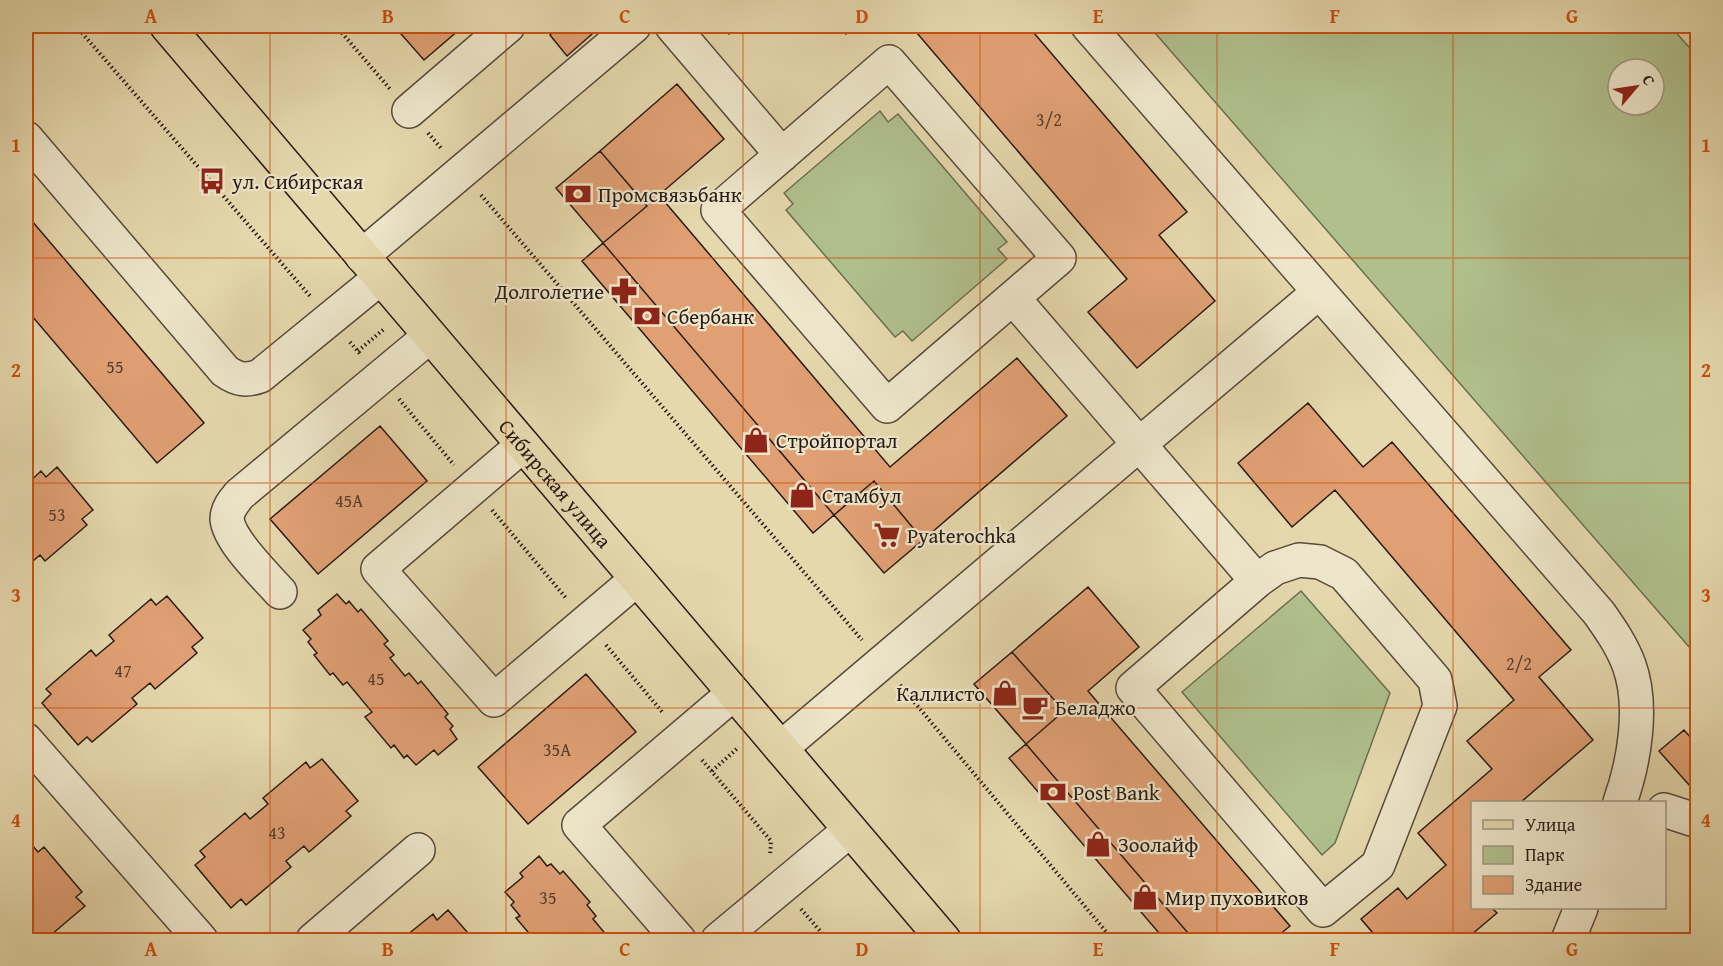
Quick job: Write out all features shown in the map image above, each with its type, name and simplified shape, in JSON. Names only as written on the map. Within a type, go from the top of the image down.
[{"type":"main road","name":"Сибирская улица","points":[[167,26],[944,940]]},
{"type":"street","points":[[409,111],[508,26]]},
{"type":"street","points":[[26,138],[225,371],[236,379],[249,380],[260,376],[330,319],[371,267],[462,173],[634,26]]},
{"type":"street","points":[[672,26],[783,154]]},
{"type":"street","points":[[1088,26],[1599,613],[1616,637],[1630,667],[1635,693],[1635,737],[1628,800]]},
{"type":"street","points":[[889,62],[1059,258],[1013,298],[887,406],[718,210],[889,62]]},
{"type":"street","points":[[781,748],[1319,292]]},
{"type":"street","points":[[1013,298],[1257,581]]},
{"type":"street","points":[[280,592],[231,532],[227,519],[230,507],[240,494],[430,336]]},
{"type":"street","points":[[523,445],[378,569],[494,700],[637,579]]},
{"type":"street","points":[[1299,560],[1320,562],[1344,574],[1435,680],[1440,706],[1378,865],[1323,910],[1133,688],[1257,581],[1275,568],[1299,560]]},
{"type":"street","points":[[679,940],[579,825],[734,693]]},
{"type":"street","points":[[26,740],[201,940]]},
{"type":"street","points":[[1666,810],[1698,821]]},
{"type":"street","points":[[718,940],[850,830]]},
{"type":"street","points":[[313,940],[418,850]]},
{"type":"street","points":[[1568,940],[1581,909]]},
{"type":"path","points":[[76,26],[358,351]]},
{"type":"path","points":[[336,26],[881,663],[1113,940]]},
{"type":"path","points":[[782,886],[828,940]]},
{"type":"green space","points":[[1149,26],[1670,26],[1698,57],[1697,656]]},
{"type":"green space","points":[[880,111],[888,122],[898,114],[1007,242],[998,249],[1007,259],[912,341],[903,331],[895,337],[786,210],[793,204],[784,193]]},
{"type":"green space","points":[[1301,591],[1390,693],[1335,843],[1322,855],[1182,692]]},
{"type":"building","points":[[394,26],[456,26],[460,29],[424,60]]},
{"type":"building","points":[[561,26],[597,26],[599,28],[567,56],[550,35]]},
{"type":"building","points":[[722,26],[739,26],[729,34]]},
{"type":"building","points":[[838,26],[856,26],[846,34]]},
{"type":"building","points":[[911,26],[1028,26],[1187,212],[1159,235],[1215,301],[1137,368],[1088,312],[1127,279]]},
{"type":"building","points":[[677,84],[724,139],[659,195],[890,467],[1017,358],[1067,416],[923,540],[874,481],[834,515],[603,243],[647,206],[600,151]]},
{"type":"building","points":[[600,151],[647,206],[603,243],[556,188]]},
{"type":"building","points":[[26,214],[204,423],[157,463],[26,309]]},
{"type":"building","points":[[603,243],[834,515],[813,533],[582,261]]},
{"type":"building","points":[[1308,403],[1363,467],[1392,442],[1571,650],[1539,677],[1593,740],[1522,801],[1471,801],[1471,909],[1493,909],[1497,913],[1465,940],[1379,940],[1361,919],[1398,888],[1407,899],[1446,865],[1418,833],[1492,769],[1467,741],[1514,700],[1335,490],[1292,527],[1238,463]]},
{"type":"building","points":[[380,426],[427,481],[318,574],[270,519]]},
{"type":"building","points":[[57,467],[93,510],[82,519],[87,525],[45,561],[40,555],[26,567],[26,485],[41,471],[46,477]]},
{"type":"building","points":[[874,481],[923,540],[884,573],[834,515]]},
{"type":"building","points":[[1088,587],[1139,647],[1088,691],[1290,926],[1273,940],[1194,940],[1026,744],[1064,711],[1012,652]]},
{"type":"building","points":[[337,594],[346,604],[349,601],[358,612],[361,609],[388,641],[384,644],[394,655],[390,658],[405,676],[409,673],[418,684],[421,681],[448,714],[445,717],[453,726],[450,729],[457,739],[438,755],[434,750],[416,765],[407,755],[404,758],[394,745],[391,748],[365,717],[372,712],[347,682],[343,685],[333,673],[330,675],[314,655],[317,653],[308,642],[311,639],[303,630],[321,615],[318,610]]},
{"type":"building","points":[[167,596],[203,638],[192,647],[197,653],[155,689],[150,683],[132,698],[137,704],[92,742],[87,737],[78,745],[42,703],[51,694],[46,689],[91,650],[96,656],[114,641],[109,635],[151,599],[156,605]]},
{"type":"building","points":[[1012,652],[1064,711],[1026,744],[974,684]]},
{"type":"building","points":[[586,674],[636,732],[528,824],[478,767]]},
{"type":"building","points":[[1684,730],[1698,746],[1698,795],[1659,751]]},
{"type":"building","points":[[1026,744],[1194,940],[1165,940],[1009,758]]},
{"type":"building","points":[[322,759],[358,801],[346,811],[351,816],[309,852],[304,846],[286,861],[291,867],[246,905],[241,899],[231,908],[195,865],[205,857],[200,851],[245,813],[250,819],[268,804],[263,798],[306,762],[310,768]]},
{"type":"building","points":[[26,838],[38,852],[44,847],[82,892],[76,897],[85,906],[45,940],[41,940],[34,933],[29,938],[26,934]]},
{"type":"building","points":[[539,856],[547,866],[551,864],[560,874],[563,871],[590,902],[587,905],[596,916],[593,919],[608,937],[612,934],[617,940],[541,940],[536,935],[533,938],[516,918],[520,916],[511,905],[514,902],[505,892],[523,877],[520,873]]},
{"type":"building","points":[[448,910],[474,940],[401,940],[433,914],[437,920]]},
{"type":"place","name":"ул. Сибирская","points":[[212,181]]},
{"type":"place","name":"Промсвязьбанк","points":[[578,194]]},
{"type":"place","name":"Долголетие","points":[[624,291]]},
{"type":"place","name":"Сбербанк","points":[[647,316]]},
{"type":"place","name":"Стройпортал","points":[[756,440]]},
{"type":"place","name":"Стамбул","points":[[802,495]]},
{"type":"place","name":"Pyaterochka","points":[[887,535]]},
{"type":"place","name":"Каллисто","points":[[1005,693]]},
{"type":"place","name":"Беладжо","points":[[1035,707]]},
{"type":"place","name":"Post Bank","points":[[1053,792]]},
{"type":"place","name":"Зоолайф","points":[[1098,844]]},
{"type":"place","name":"Мир пуховиков","points":[[1145,897]]}]
